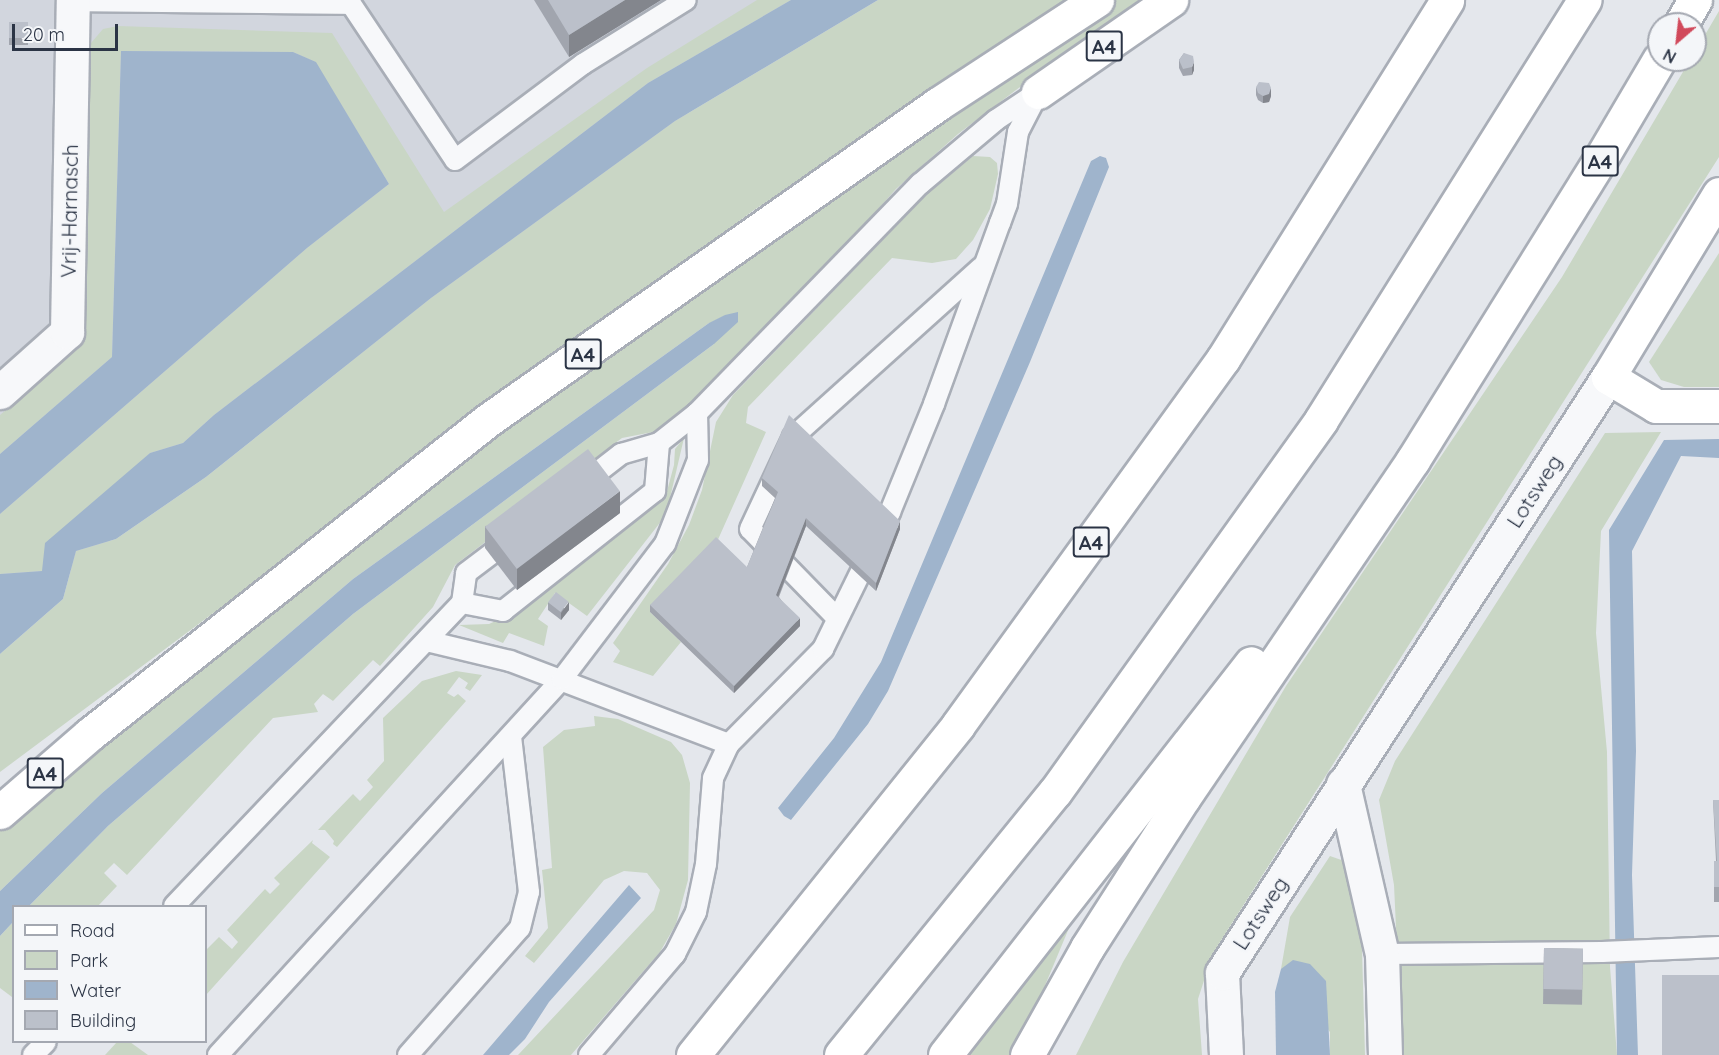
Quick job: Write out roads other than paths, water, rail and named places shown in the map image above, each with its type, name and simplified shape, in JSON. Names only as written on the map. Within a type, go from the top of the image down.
[{"type":"main road","name":"A4","points":[[0,812],[90,734],[488,420],[938,104],[1097,0]]},
{"type":"main road","name":"A4","points":[[1038,93],[1171,0]]},
{"type":"main road","name":"A4","points":[[693,1055],[958,725],[1209,378],[1447,0]]},
{"type":"main road","points":[[842,1055],[1055,792],[1321,420],[1584,0]]},
{"type":"main road","name":"A4","points":[[1027,1055],[1087,948],[1184,797],[1413,460],[1594,170],[1652,72]]},
{"type":"main road","name":"Lotsweg","points":[[1608,377],[1719,194]]},
{"type":"main road","points":[[1608,377],[1656,406],[1719,405]]},
{"type":"main road","name":"A4","points":[[945,1055],[1413,460]]},
{"type":"street","name":"Vrij-Harnasch","points":[[0,392],[67,333],[73,0]]},
{"type":"street","name":"Lotsweg","points":[[1226,1055],[1222,973],[1608,377]]},
{"type":"street","points":[[1343,784],[1382,954],[1385,1055]]},
{"type":"lane","points":[[73,0],[351,4],[455,160],[583,64],[686,0]]},
{"type":"lane","name":"A4","points":[[589,1055],[675,954],[696,912],[705,864],[713,778],[729,744],[823,649],[890,512],[930,415],[1007,204],[1018,132],[1038,93]]},
{"type":"lane","name":"A4","points":[[567,496],[621,454],[659,442],[696,413],[920,184],[996,120],[1038,93]]},
{"type":"lane","name":"A4","points":[[837,618],[750,529],[793,437],[983,266]]},
{"type":"lane","points":[[218,1055],[562,679],[665,544],[698,460],[696,413]]},
{"type":"lane","points":[[462,603],[503,611],[655,491],[659,442]]},
{"type":"lane","points":[[175,905],[462,603],[466,573],[530,524]]},
{"type":"lane","points":[[427,641],[510,661],[729,744]]},
{"type":"lane","points":[[408,1055],[520,928],[529,892],[511,736]]},
{"type":"lane","points":[[1382,954],[1602,952],[1719,947]]},
{"type":"lane","points":[[33,1055],[44,1043]]},
{"type":"water","points":[[791,0],[878,0],[675,121],[431,298],[206,477],[116,539],[76,551],[63,599],[0,654],[0,574],[42,571],[45,543],[150,453],[183,443],[214,415],[648,83]]},
{"type":"water","points":[[121,51],[293,52],[316,62],[389,184],[307,248],[0,514],[0,454],[112,357]]},
{"type":"water","points":[[1100,156],[1106,158],[1109,167],[1030,362],[888,691],[868,724],[791,820],[784,816],[778,808],[834,738],[881,662],[1091,161]]},
{"type":"water","points":[[738,312],[738,322],[714,344],[353,614],[108,826],[30,905],[12,905],[12,923],[0,936],[0,891],[102,793],[353,579],[709,323],[725,315]]},
{"type":"water","points":[[1719,439],[1719,458],[1681,456],[1632,551],[1636,751],[1632,875],[1638,1055],[1617,1055],[1609,530],[1664,440]]},
{"type":"water","points":[[629,885],[641,898],[549,1002],[525,1039],[509,1055],[483,1055]]},
{"type":"water","points":[[1293,960],[1310,964],[1326,981],[1330,1055],[1276,1055],[1275,992],[1281,969]]}]
